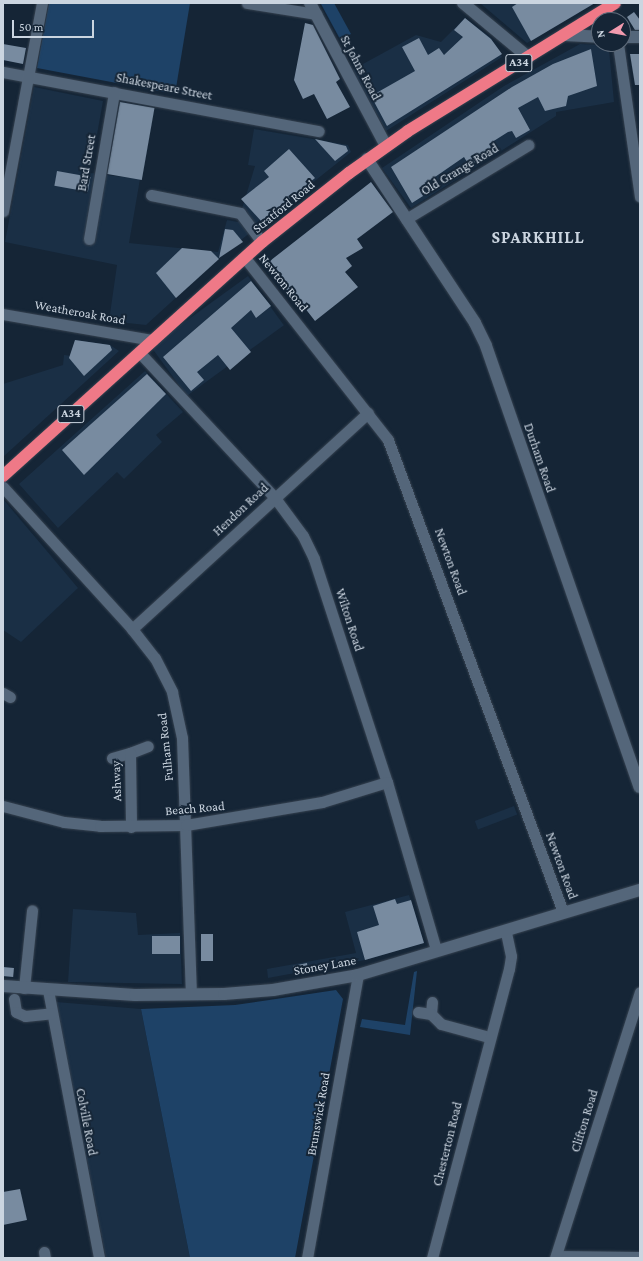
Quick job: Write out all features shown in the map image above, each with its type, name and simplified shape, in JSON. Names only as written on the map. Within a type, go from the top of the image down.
[{"type":"highway","name":"Stratford Road","points":[[3,476],[262,242],[367,159],[614,3]]},
{"type":"street","points":[[3,211],[42,3]]},
{"type":"street","points":[[247,3],[316,14]]},
{"type":"street","name":"St Johns Road","points":[[310,3],[386,146]]},
{"type":"street","points":[[463,3],[528,57]]},
{"type":"street","points":[[565,35],[591,37]]},
{"type":"street","points":[[619,52],[640,196]]},
{"type":"street","name":"Shakespeare Street","points":[[3,72],[319,130]]},
{"type":"street","name":"Bard Street","points":[[89,239],[114,92]]},
{"type":"street","name":"Old Grange Road","points":[[406,219],[528,145]]},
{"type":"street","name":"Durham Road","points":[[367,159],[475,323],[486,346],[640,788]]},
{"type":"street","points":[[151,195],[240,213],[262,242]]},
{"type":"street","name":"Newton Road","points":[[245,258],[388,440],[405,480],[563,912]]},
{"type":"street","name":"Weatheroak Road","points":[[3,314],[152,340]]},
{"type":"street","name":"Wilton Road","points":[[139,352],[275,498],[303,536],[314,559],[386,782],[436,950]]},
{"type":"street","name":"Hendon Road","points":[[132,628],[368,413]]},
{"type":"street","name":"Fulham Road","points":[[3,487],[132,628],[164,673],[178,713],[186,825],[191,994]]},
{"type":"street","points":[[130,753],[148,746]]},
{"type":"street","name":"Ashway","points":[[112,758],[130,753],[131,827]]},
{"type":"street","name":"Beach Road","points":[[3,806],[64,822],[131,827],[186,825],[314,804],[386,782]]},
{"type":"street","name":"Stoney Lane","points":[[3,986],[48,990],[191,994],[272,990],[358,975],[436,950],[506,932],[563,912],[640,890]]},
{"type":"street","points":[[24,988],[32,910]]},
{"type":"street","name":"Chesterton Road","points":[[432,1258],[511,956],[506,932]]},
{"type":"street","name":"Brunswick Road","points":[[307,1258],[358,975]]},
{"type":"street","name":"Colville Road","points":[[48,990],[99,1258]]},
{"type":"street","name":"Clifton Road","points":[[555,1257],[640,992]]},
{"type":"street","points":[[14,999],[16,1012],[25,1016],[52,1014]]},
{"type":"street","points":[[431,1014],[432,1002]]},
{"type":"street","points":[[418,1012],[431,1014],[441,1024],[489,1037]]},
{"type":"street","points":[[555,1257],[640,1257]]},
{"type":"shaded area","points":[[49,3],[190,3],[175,94],[37,68]]},
{"type":"shaded area","points":[[334,3],[351,34],[340,39],[321,4]]},
{"type":"shaded area","points":[[480,3],[595,3],[527,43]]},
{"type":"shaded area","points":[[465,18],[491,38],[502,57],[386,131],[352,70],[416,35],[441,42]]},
{"type":"shaded area","points":[[580,44],[591,45],[591,52],[609,52],[614,102],[556,112],[556,116],[411,208],[382,168],[504,86]]},
{"type":"shaded area","points":[[34,87],[103,101],[90,173],[140,179],[129,243],[218,252],[227,220],[238,222],[255,166],[248,165],[254,129],[348,145],[351,152],[226,252],[146,325],[109,321],[117,265],[5,242]]},
{"type":"shaded area","points":[[248,276],[284,325],[187,396],[151,347]]},
{"type":"shaded area","points":[[75,340],[110,345],[119,351],[3,457],[3,384],[63,365],[64,355],[72,356]]},
{"type":"shaded area","points":[[145,371],[183,412],[156,435],[162,442],[124,479],[117,472],[58,528],[19,484]]},
{"type":"shaded area","points":[[3,499],[78,588],[21,642],[3,630]]},
{"type":"shaded area","points":[[514,806],[517,814],[478,829],[475,821]]},
{"type":"shaded area","points":[[409,895],[424,943],[365,960],[268,978],[267,969],[356,953],[345,912]]},
{"type":"shaded area","points":[[73,909],[136,913],[138,935],[180,933],[182,984],[68,982]]},
{"type":"shaded area","points":[[417,971],[410,1035],[360,1027],[362,1019],[405,1025],[414,972]]},
{"type":"shaded area","points":[[336,990],[343,999],[295,1258],[190,1258],[141,1009],[235,1005]]},
{"type":"shaded area","points":[[56,1002],[141,1009],[190,1258],[106,1258]]},
{"type":"building","points":[[518,3],[595,3],[531,41],[512,7]]},
{"type":"building","points":[[634,12],[640,20],[640,30],[635,30],[631,24],[631,14]]},
{"type":"building","points":[[465,18],[491,39],[502,54],[387,126],[371,96],[415,71],[402,47],[419,38],[428,55],[439,48],[444,55],[463,37],[454,30]]},
{"type":"building","points":[[305,23],[313,25],[340,79],[336,82],[350,107],[327,119],[314,94],[303,99],[294,80]]},
{"type":"building","points":[[3,44],[26,48],[23,64],[3,60]]},
{"type":"building","points":[[591,49],[597,86],[568,96],[566,106],[545,111],[538,97],[518,108],[530,130],[516,138],[512,131],[508,132],[489,144],[494,152],[470,167],[464,157],[419,188],[423,196],[412,203],[391,167],[512,87],[553,64]]},
{"type":"building","points":[[630,54],[640,54],[640,85],[635,85]]},
{"type":"building","points":[[120,102],[154,108],[142,180],[107,174]]},
{"type":"building","points":[[315,139],[346,146],[348,151],[335,161]]},
{"type":"building","points":[[289,149],[315,178],[262,222],[241,199],[269,177],[264,171]]},
{"type":"building","points":[[57,171],[90,177],[88,192],[54,186]]},
{"type":"building","points":[[371,182],[393,212],[357,239],[363,248],[346,258],[352,266],[345,272],[358,287],[315,321],[301,303],[297,306],[266,264]]},
{"type":"building","points":[[225,229],[233,230],[243,242],[219,258]]},
{"type":"building","points":[[182,248],[211,251],[219,259],[176,298],[156,273]]},
{"type":"building","points":[[251,281],[271,306],[256,318],[251,310],[231,328],[251,352],[230,370],[218,355],[197,372],[204,380],[191,391],[163,357]]},
{"type":"building","points":[[75,340],[110,345],[112,350],[84,376],[69,358]]},
{"type":"building","points":[[147,374],[166,394],[84,475],[62,450]]},
{"type":"building","points":[[395,899],[397,904],[411,900],[424,943],[365,960],[357,932],[379,925],[373,906]]},
{"type":"building","points":[[201,934],[213,934],[213,961],[201,961]]},
{"type":"building","points":[[152,936],[180,936],[180,954],[152,954]]},
{"type":"building","points":[[307,963],[308,972],[295,974],[293,966]]},
{"type":"building","points":[[3,967],[14,968],[13,977],[3,976]]},
{"type":"building","points":[[20,1189],[27,1220],[3,1225],[3,1192]]},
{"type":"district","name":"SPARKHILL","points":[[538,238]]}]
